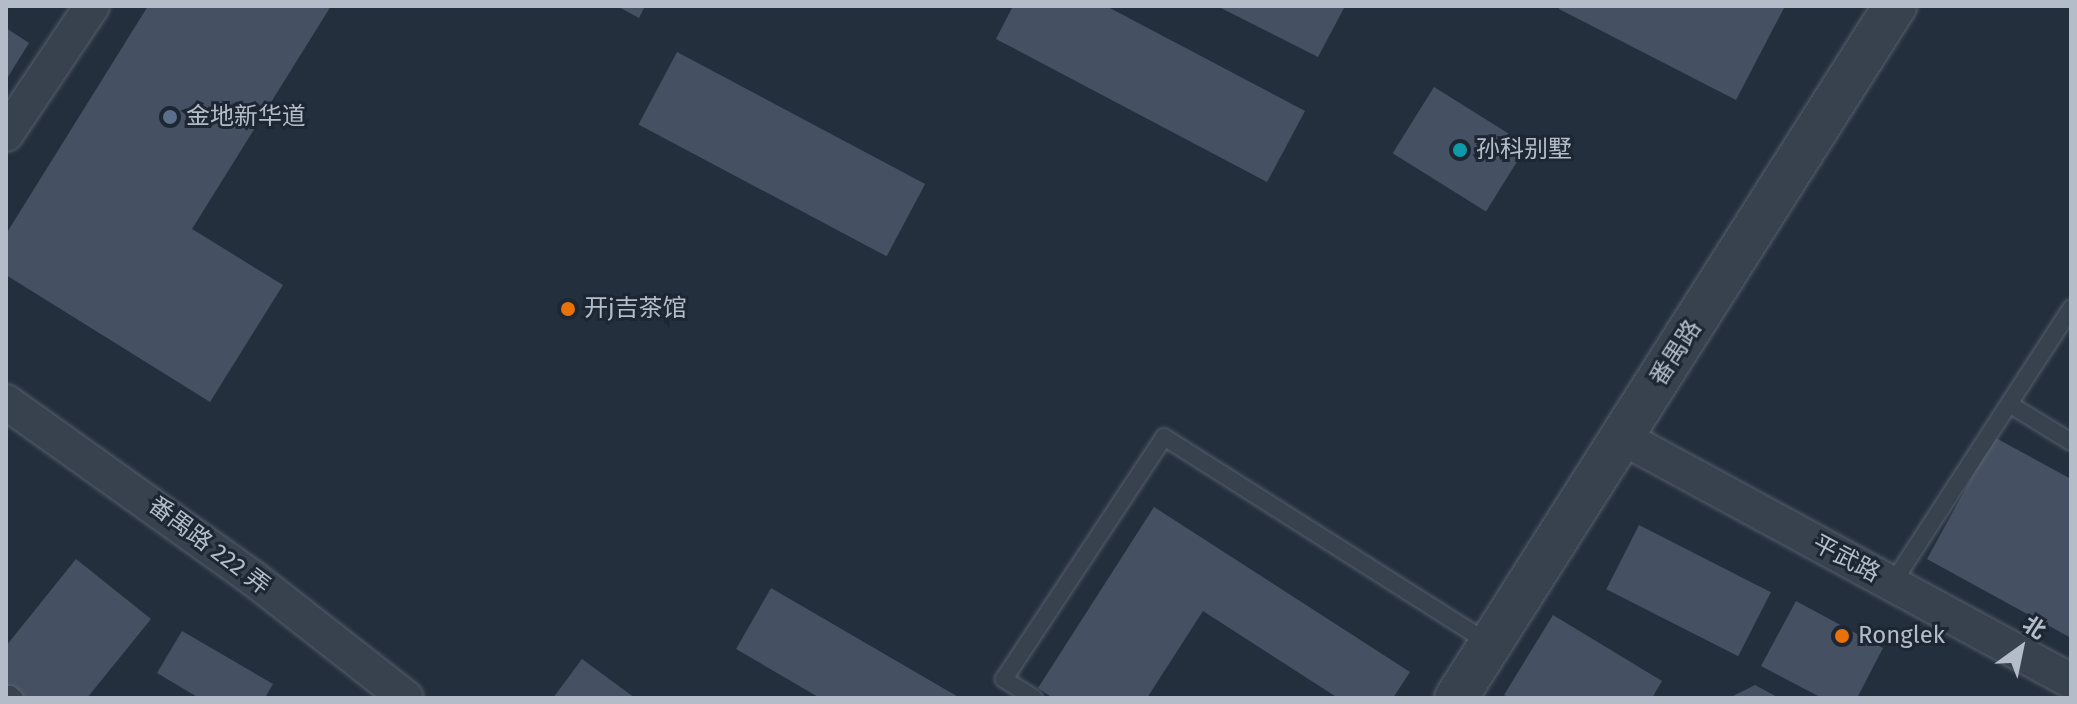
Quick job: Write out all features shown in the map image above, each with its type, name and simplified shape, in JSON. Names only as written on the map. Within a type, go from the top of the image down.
[{"type":"street","points":[[6,134],[92,6]]},
{"type":"street","name":"番禺路","points":[[1456,698],[1895,6]]},
{"type":"street","name":"番禺路 222 弄","points":[[6,402],[240,569],[406,698]]},
{"type":"street","name":"平武路","points":[[1620,436],[2071,681]]},
{"type":"lane","points":[[1892,584],[2071,308]]},
{"type":"lane","points":[[2009,404],[2071,442]]},
{"type":"lane","points":[[1034,698],[1004,679],[1164,437],[1490,644]]},
{"type":"lane","points":[[7,698],[10,694],[15,698]]},
{"type":"building","name":"金地新华道","points":[[148,6],[331,6],[192,229],[283,285],[210,402],[6,275],[6,234]]},
{"type":"building","points":[[617,6],[645,6],[639,18]]},
{"type":"building","points":[[1013,6],[1106,6],[1305,111],[1267,182],[996,39]]},
{"type":"building","points":[[1217,6],[1345,6],[1318,57]]},
{"type":"building","points":[[1560,6],[1785,6],[1736,100],[1559,9]]},
{"type":"building","points":[[6,28],[29,43],[6,80]]},
{"type":"building","points":[[677,52],[925,184],[887,256],[639,124]]},
{"type":"building","name":"孙科别墅","points":[[1434,87],[1527,145],[1486,211],[1393,153]]},
{"type":"building","points":[[1994,437],[2071,479],[2071,638],[1927,559]]},
{"type":"building","points":[[1154,507],[1410,672],[1393,698],[1338,698],[1203,611],[1147,698],[1053,698],[1038,688]]},
{"type":"building","points":[[1639,525],[1771,592],[1738,656],[1606,589]]},
{"type":"building","points":[[76,559],[151,619],[87,698],[6,698],[6,646]]},
{"type":"building","points":[[771,588],[960,698],[820,698],[736,649]]},
{"type":"building","points":[[1796,601],[1883,648],[1857,698],[1822,698],[1761,666]]},
{"type":"building","points":[[1553,615],[1662,681],[1652,698],[1509,698],[1504,695]]},
{"type":"building","points":[[182,631],[273,684],[265,698],[199,698],[157,673]]},
{"type":"building","points":[[582,659],[635,698],[553,698]]},
{"type":"building","points":[[1755,685],[1779,698],[1729,698]]},
{"type":"place","name":"金地新华道","points":[[170,117]]},
{"type":"place","name":"孙科别墅","points":[[1460,150]]},
{"type":"place","name":"开j吉茶馆","points":[[568,309]]},
{"type":"place","name":"Ronglek","points":[[1842,636]]}]
